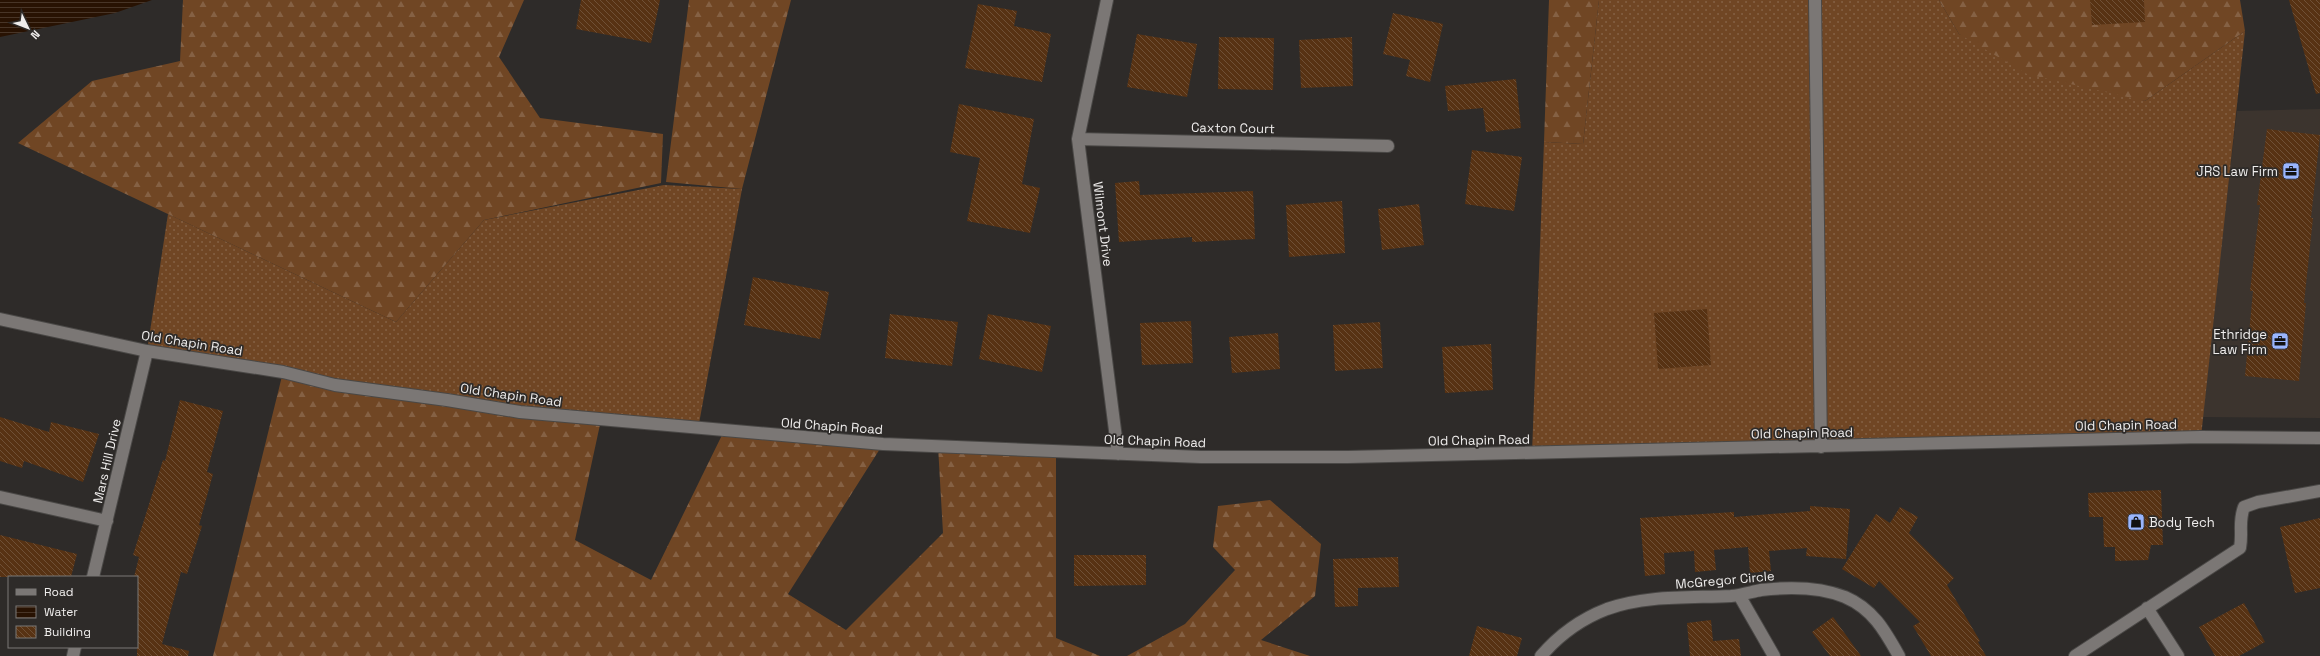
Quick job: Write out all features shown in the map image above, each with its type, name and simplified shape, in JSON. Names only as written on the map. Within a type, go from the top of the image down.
[{"type":"street","name":"Wilmont Drive","points":[[1107,0],[1078,139],[1118,454]]},
{"type":"street","points":[[1815,0],[1821,447]]},
{"type":"street","name":"Caxton Court","points":[[1078,139],[1388,146]]},
{"type":"street","name":"Old Chapin Road","points":[[0,319],[147,351],[283,372],[336,385],[448,400],[520,412],[883,444],[1118,454],[1348,457],[2201,437],[2320,438]]},
{"type":"street","name":"Mars Hill Drive","points":[[93,576],[147,351]]},
{"type":"street","points":[[2075,656],[2240,548],[2243,535],[2239,519],[2244,507],[2258,502],[2320,491]]},
{"type":"street","points":[[0,497],[107,521]]},
{"type":"street","name":"McGregor Circle","points":[[1541,656],[1558,638],[1576,625],[1591,616],[1623,604],[1639,601],[1739,595],[1777,589],[1811,590],[1844,597],[1859,604],[1884,628],[1899,656]]},
{"type":"street","points":[[1739,595],[1774,656]]},
{"type":"street","points":[[2147,608],[2178,656]]},
{"type":"shaded area","points":[[2320,109],[2320,418],[2201,417],[2237,111]]},
{"type":"green space","points":[[183,0],[524,0],[499,57],[540,118],[663,134],[661,183],[484,220],[396,322],[18,143],[92,81],[180,61]]},
{"type":"green space","points":[[689,0],[791,0],[742,189],[666,182]]},
{"type":"green space","points":[[1549,0],[1599,0],[1583,144],[1544,142]]},
{"type":"green space","points":[[1599,0],[1939,0],[1959,34],[2145,101],[2245,31],[2201,437],[1532,453],[1544,142],[1583,144]]},
{"type":"green space","points":[[1939,0],[2240,0],[2245,31],[2145,101],[2027,74],[1959,34]]},
{"type":"green space","points":[[664,185],[742,189],[698,429],[520,412],[147,351],[168,214],[396,322],[484,220]]},
{"type":"green space","points":[[283,372],[601,420],[575,540],[651,580],[724,431],[883,444],[788,594],[846,630],[943,533],[938,446],[1056,451],[1056,638],[1100,656],[213,656]]},
{"type":"green space","points":[[1270,500],[1321,544],[1315,596],[1261,640],[1310,656],[1127,656],[1185,624],[1235,570],[1213,547],[1218,506]]},
{"type":"water","points":[[0,0],[152,0],[115,13],[0,37]]},
{"type":"building","points":[[581,0],[660,0],[651,43],[576,29]]},
{"type":"building","points":[[2090,0],[2144,0],[2145,22],[2092,25]]},
{"type":"building","points":[[2289,0],[2320,0],[2320,93],[2316,94]]},
{"type":"building","points":[[978,4],[1017,11],[1014,26],[1051,34],[1042,82],[965,68]]},
{"type":"building","points":[[1393,13],[1443,24],[1430,82],[1406,76],[1410,60],[1383,54]]},
{"type":"building","points":[[1137,34],[1197,44],[1187,97],[1127,87]]},
{"type":"building","points":[[1219,37],[1274,38],[1273,90],[1218,89]]},
{"type":"building","points":[[1352,37],[1353,86],[1301,88],[1299,40]]},
{"type":"building","points":[[1516,79],[1521,128],[1486,132],[1483,108],[1448,111],[1445,86]]},
{"type":"building","points":[[959,104],[1034,119],[1022,184],[1040,188],[1030,233],[967,221],[980,158],[950,152]]},
{"type":"building","points":[[2267,129],[2320,135],[2311,218],[2313,218],[2304,303],[2306,303],[2299,381],[2245,376],[2253,291],[2250,291],[2260,205],[2257,205]]},
{"type":"building","points":[[1472,150],[1522,157],[1514,211],[1465,204]]},
{"type":"building","points":[[1139,181],[1140,195],[1253,191],[1255,239],[1192,242],[1192,237],[1119,242],[1115,183]]},
{"type":"building","points":[[1342,201],[1345,253],[1289,257],[1286,205]]},
{"type":"building","points":[[1419,204],[1424,245],[1382,250],[1378,209]]},
{"type":"building","points":[[753,277],[829,292],[820,339],[744,325]]},
{"type":"building","points":[[1707,309],[1711,365],[1658,369],[1654,313]]},
{"type":"building","points":[[890,314],[958,322],[952,366],[885,358]]},
{"type":"building","points":[[988,314],[1051,326],[1042,372],[979,359]]},
{"type":"building","points":[[1191,321],[1193,363],[1142,365],[1140,323]]},
{"type":"building","points":[[1380,322],[1383,368],[1335,371],[1333,325]]},
{"type":"building","points":[[1278,333],[1280,369],[1232,373],[1229,337]]},
{"type":"building","points":[[1491,344],[1493,390],[1445,393],[1442,347]]},
{"type":"building","points":[[180,400],[223,411],[207,472],[213,474],[199,525],[202,526],[187,574],[181,572],[162,644],[189,651],[188,656],[137,656],[138,576],[134,576],[139,557],[133,555],[163,460],[165,461]]},
{"type":"building","points":[[0,417],[49,432],[51,422],[99,434],[83,482],[24,461],[22,468],[0,461]]},
{"type":"building","points":[[2161,490],[2163,545],[2151,545],[2148,560],[2115,561],[2115,547],[2104,547],[2103,517],[2089,517],[2088,493]]},
{"type":"building","points":[[1810,506],[1850,509],[1846,559],[1806,556],[1807,548],[1769,551],[1771,571],[1750,573],[1748,547],[1714,550],[1716,570],[1695,572],[1694,551],[1664,553],[1665,574],[1645,576],[1640,518],[1734,512],[1734,517],[1810,511]]},
{"type":"building","points":[[1900,507],[1918,517],[1909,533],[1954,578],[1947,585],[1980,641],[1978,642],[1986,656],[1931,656],[1913,626],[1920,622],[1879,581],[1874,588],[1842,569],[1876,514],[1890,523]]},
{"type":"building","points":[[2320,518],[2320,588],[2295,593],[2280,527]]},
{"type":"building","points":[[0,535],[77,554],[71,576],[0,577]]},
{"type":"building","points":[[1074,555],[1146,555],[1146,585],[1074,586]]},
{"type":"building","points":[[1398,557],[1399,587],[1358,588],[1358,606],[1335,607],[1333,559]]},
{"type":"building","points":[[2244,603],[2265,642],[2239,656],[2215,656],[2199,627]]},
{"type":"building","points":[[1833,617],[1861,656],[1830,656],[1812,632]]},
{"type":"building","points":[[1711,620],[1713,641],[1739,639],[1741,656],[1690,656],[1687,623]]},
{"type":"building","points":[[1477,626],[1522,638],[1517,656],[1469,656]]},
{"type":"place","name":"JRS Law Firm","points":[[2291,171]]},
{"type":"place","name":"Ethridge Law Firm","points":[[2280,341]]},
{"type":"place","name":"Body Tech","points":[[2136,522]]}]
